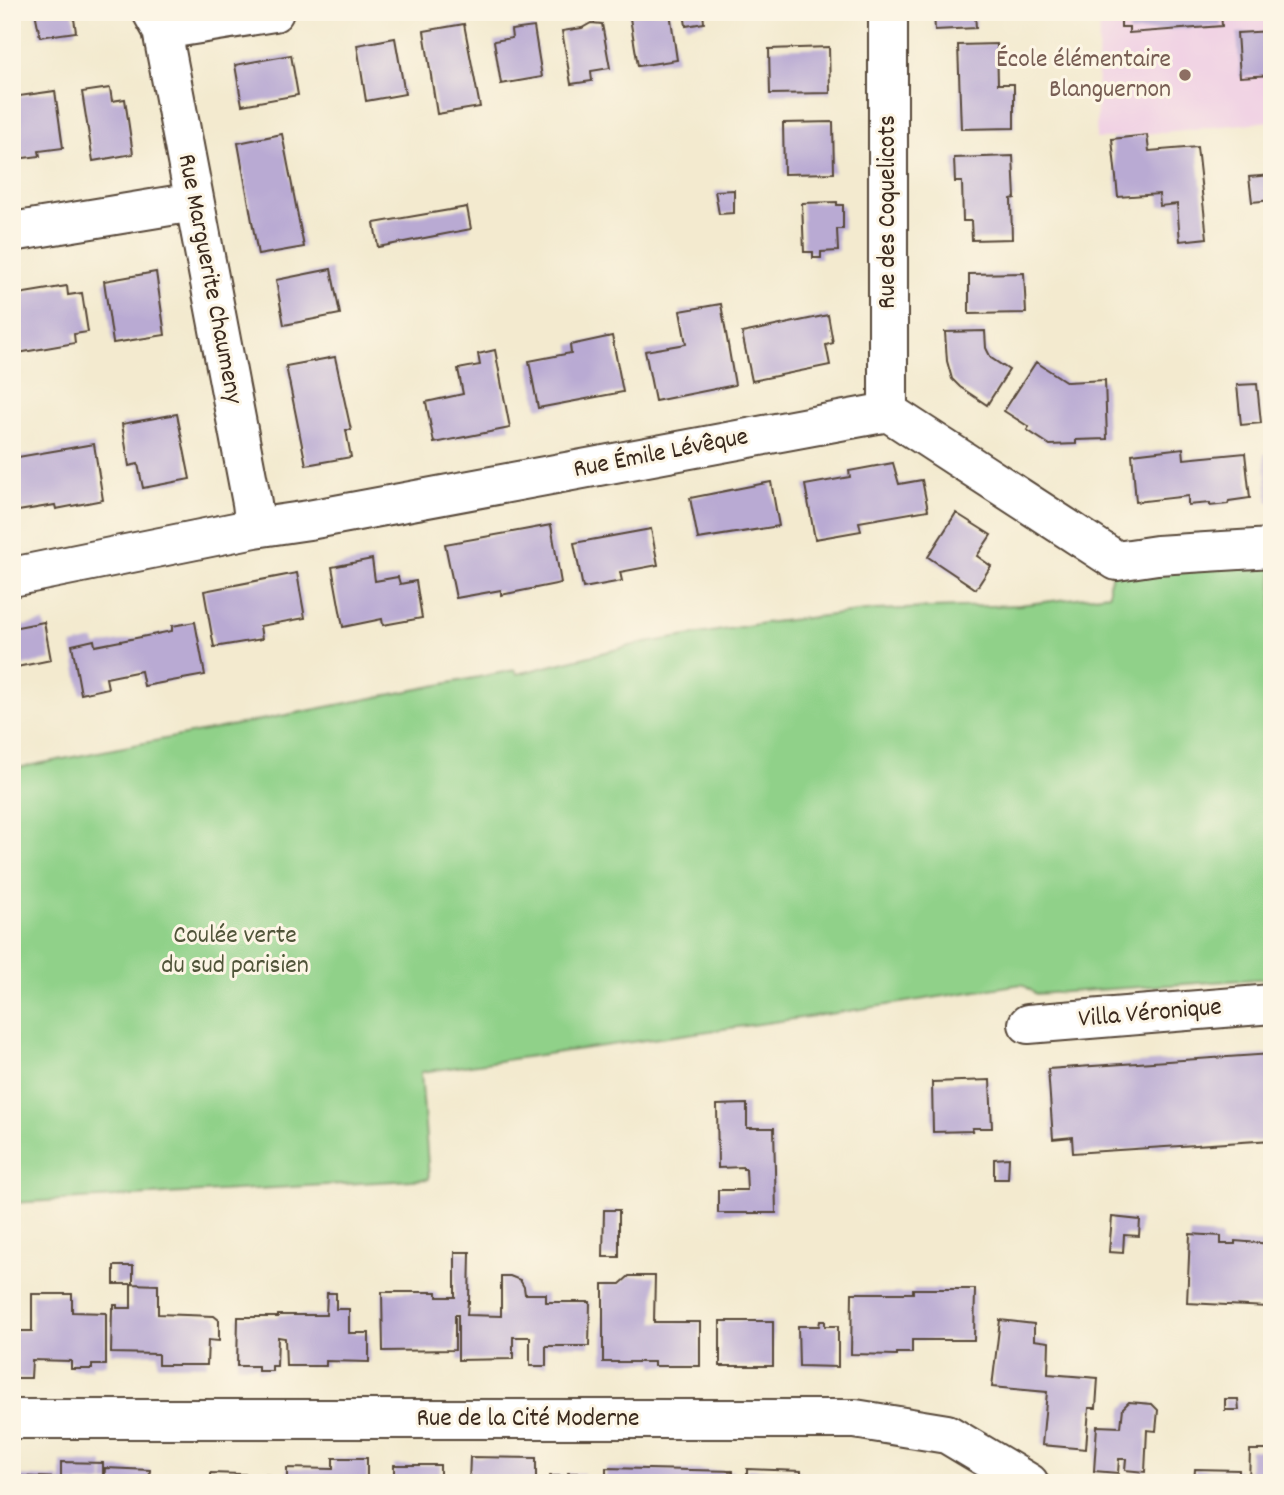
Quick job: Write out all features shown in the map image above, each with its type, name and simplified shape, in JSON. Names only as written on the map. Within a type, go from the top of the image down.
[{"type":"street","points":[[157,21],[274,12]]},
{"type":"street","name":"Rue des Coquelicots","points":[[888,12],[888,412]]},
{"type":"street","name":"Rue Marguerite Chaumeny","points":[[157,21],[255,528]]},
{"type":"street","points":[[12,232],[194,202]]},
{"type":"street","points":[[888,412],[1117,561],[1157,555],[1272,548]]},
{"type":"street","name":"Rue Émile Lévêque","points":[[12,577],[255,528],[322,518],[888,412]]},
{"type":"street","name":"Villa Véronique","points":[[1028,1024],[1272,1004]]},
{"type":"street","name":"Rue de la Cité Moderne","points":[[12,1419],[855,1419],[947,1434],[1029,1483]]},
{"type":"shaded area","name":"École élémentaire Blanguernon","points":[[1097,12],[1272,12],[1272,121],[1096,139],[1099,29]]},
{"type":"green space","name":"Coulée verte du sud parisien","points":[[1272,559],[1272,978],[1036,994],[1022,984],[421,1072],[429,1179],[12,1203],[12,769],[515,670],[517,674],[634,645],[764,623],[875,610],[1019,605],[1109,594],[1109,583],[1114,571]]},
{"type":"building","points":[[35,12],[73,12],[76,32],[40,37]]},
{"type":"building","points":[[629,12],[670,12],[677,60],[638,66]]},
{"type":"building","points":[[684,12],[703,12],[704,23],[686,26]]},
{"type":"building","points":[[934,12],[975,12],[976,28],[935,30]]},
{"type":"building","points":[[1127,12],[1221,12],[1222,26],[1129,33],[1129,27],[1121,27],[1121,16],[1127,15]]},
{"type":"building","points":[[591,23],[602,24],[610,68],[591,71],[592,81],[571,84],[562,31],[582,28]]},
{"type":"building","points":[[464,24],[480,107],[437,114],[424,31]]},
{"type":"building","points":[[534,27],[542,77],[501,84],[494,41],[512,38],[511,30]]},
{"type":"building","points":[[1272,31],[1272,75],[1240,77],[1237,33]]},
{"type":"building","points":[[395,38],[405,94],[366,101],[357,45]]},
{"type":"building","points":[[997,44],[998,84],[1014,84],[1014,128],[961,129],[958,45]]},
{"type":"building","points":[[829,47],[830,93],[770,94],[769,49]]},
{"type":"building","points":[[291,55],[298,95],[242,105],[235,65]]},
{"type":"building","points":[[110,88],[112,101],[125,99],[133,154],[93,161],[82,92]]},
{"type":"building","points":[[55,91],[63,148],[39,151],[40,156],[15,159],[15,155],[12,156],[12,97]]},
{"type":"building","points":[[833,122],[834,173],[784,174],[783,123]]},
{"type":"building","points":[[282,134],[304,247],[258,255],[238,143]]},
{"type":"building","points":[[1147,135],[1149,151],[1197,147],[1207,238],[1180,241],[1177,204],[1160,206],[1159,194],[1118,197],[1112,139]]},
{"type":"building","points":[[1013,156],[1015,198],[1011,199],[1012,239],[972,240],[971,221],[963,221],[962,182],[955,182],[954,158]]},
{"type":"building","points":[[1272,175],[1272,200],[1252,202],[1249,177]]},
{"type":"building","points":[[734,190],[734,213],[719,214],[715,191]]},
{"type":"building","points":[[837,202],[837,205],[843,205],[843,229],[837,229],[838,251],[821,252],[821,258],[813,258],[813,252],[804,252],[802,203]]},
{"type":"building","points":[[467,207],[471,229],[378,247],[374,223]]},
{"type":"building","points":[[331,269],[340,314],[284,325],[276,280]]},
{"type":"building","points":[[156,272],[165,335],[113,343],[104,281]]},
{"type":"building","points":[[1024,273],[1026,313],[969,314],[969,274]]},
{"type":"building","points":[[67,286],[68,295],[82,293],[88,332],[74,334],[75,343],[12,354],[12,295]]},
{"type":"building","points":[[721,304],[735,385],[655,401],[645,351],[686,344],[680,311]]},
{"type":"building","points":[[828,315],[833,343],[826,345],[830,365],[752,381],[742,333]]},
{"type":"building","points":[[985,331],[986,348],[991,358],[1009,370],[987,405],[952,379],[947,361],[945,332]]},
{"type":"building","points":[[612,336],[623,392],[538,408],[529,361],[571,353],[570,345]]},
{"type":"building","points":[[495,350],[510,428],[434,443],[426,402],[463,394],[458,369],[480,365],[478,354]]},
{"type":"building","points":[[335,357],[351,430],[346,430],[351,457],[306,465],[286,366]]},
{"type":"building","points":[[1036,362],[1067,382],[1105,380],[1107,439],[1076,440],[1076,444],[1050,445],[1004,411]]},
{"type":"building","points":[[1257,384],[1261,423],[1241,425],[1237,385]]},
{"type":"building","points":[[177,414],[190,479],[143,488],[138,464],[129,466],[122,424]]},
{"type":"building","points":[[94,444],[103,500],[56,509],[55,505],[12,512],[12,458]]},
{"type":"building","points":[[1183,448],[1184,459],[1245,453],[1250,498],[1210,506],[1210,503],[1188,505],[1188,496],[1136,502],[1132,454]]},
{"type":"building","points":[[1272,453],[1272,502],[1268,502],[1264,454]]},
{"type":"building","points":[[893,463],[899,484],[922,480],[928,510],[859,522],[861,531],[815,539],[805,485],[850,477],[849,471]]},
{"type":"building","points":[[771,482],[779,526],[698,539],[690,498]]},
{"type":"building","points":[[956,513],[991,535],[977,556],[991,566],[976,589],[928,557]]},
{"type":"building","points":[[551,525],[561,583],[501,595],[501,590],[456,598],[445,544]]},
{"type":"building","points":[[651,529],[658,565],[620,572],[622,581],[583,588],[574,543]]},
{"type":"building","points":[[372,559],[375,581],[398,577],[400,584],[416,581],[422,618],[383,625],[382,619],[343,627],[332,567]]},
{"type":"building","points":[[297,573],[305,618],[260,626],[262,639],[214,647],[204,591]]},
{"type":"building","points":[[44,622],[51,660],[12,668],[12,628]]},
{"type":"building","points":[[195,622],[205,675],[144,686],[141,671],[106,678],[108,688],[81,694],[72,645],[94,640],[95,646],[172,631],[172,626]]},
{"type":"building","points":[[1272,1054],[1272,1140],[1073,1153],[1072,1137],[1053,1139],[1048,1069]]},
{"type":"building","points":[[990,1080],[992,1128],[933,1132],[932,1082]]},
{"type":"building","points":[[747,1104],[747,1128],[774,1128],[776,1213],[718,1213],[718,1190],[747,1190],[746,1169],[718,1168],[717,1105]]},
{"type":"building","points":[[1009,1158],[1008,1179],[994,1179],[994,1159]]},
{"type":"building","points":[[604,1210],[619,1210],[619,1257],[603,1257]]},
{"type":"building","points":[[1112,1217],[1140,1220],[1139,1236],[1124,1235],[1123,1253],[1109,1252]]},
{"type":"building","points":[[1190,1234],[1221,1236],[1221,1244],[1235,1244],[1235,1241],[1272,1244],[1272,1280],[1268,1307],[1187,1303]]},
{"type":"building","points":[[455,1252],[470,1252],[467,1315],[501,1316],[501,1276],[510,1276],[520,1280],[525,1294],[546,1294],[546,1302],[590,1302],[589,1346],[546,1346],[546,1366],[530,1366],[530,1337],[513,1337],[513,1359],[458,1360],[458,1315],[455,1315],[455,1350],[383,1351],[382,1292],[437,1292],[437,1297],[455,1297]]},
{"type":"building","points":[[114,1266],[133,1266],[133,1284],[114,1284]]},
{"type":"building","points":[[629,1276],[655,1276],[654,1322],[700,1322],[700,1366],[654,1366],[654,1362],[603,1362],[603,1284],[620,1284]]},
{"type":"building","points":[[131,1284],[158,1285],[158,1314],[214,1316],[219,1320],[219,1341],[208,1340],[207,1365],[158,1365],[158,1354],[111,1353],[112,1308],[117,1305],[117,1308],[131,1308]]},
{"type":"building","points":[[913,1289],[975,1289],[974,1340],[912,1340],[912,1353],[851,1354],[852,1293],[913,1293]]},
{"type":"building","points":[[327,1293],[336,1293],[336,1309],[349,1309],[349,1333],[369,1333],[369,1362],[326,1361],[326,1366],[286,1366],[285,1338],[278,1337],[277,1366],[272,1366],[272,1371],[258,1371],[258,1366],[237,1366],[238,1317],[326,1315]]},
{"type":"building","points":[[32,1294],[72,1294],[72,1312],[106,1313],[106,1365],[92,1365],[92,1369],[71,1369],[71,1361],[32,1360],[31,1378],[12,1378],[12,1331],[32,1331]]},
{"type":"building","points":[[1000,1320],[1034,1324],[1034,1340],[1049,1342],[1048,1374],[1098,1378],[1096,1408],[1089,1408],[1086,1449],[1042,1445],[1047,1392],[992,1387]]},
{"type":"building","points":[[720,1321],[773,1321],[773,1366],[720,1366]]},
{"type":"building","points":[[820,1321],[825,1321],[825,1326],[838,1326],[838,1367],[799,1366],[798,1326],[819,1326]]},
{"type":"building","points":[[1225,1399],[1238,1399],[1239,1410],[1225,1410]]},
{"type":"building","points":[[1129,1402],[1152,1404],[1158,1410],[1156,1431],[1147,1430],[1145,1472],[1125,1470],[1126,1459],[1119,1459],[1118,1473],[1094,1471],[1097,1426],[1121,1427],[1123,1408]]},
{"type":"building","points":[[1250,1450],[1272,1450],[1272,1483],[1249,1483]]},
{"type":"building","points":[[470,1457],[536,1458],[536,1483],[469,1483]]},
{"type":"building","points":[[333,1458],[367,1458],[367,1482],[287,1483],[287,1468],[333,1469]]},
{"type":"building","points":[[61,1462],[103,1463],[103,1483],[61,1483]]},
{"type":"building","points":[[394,1465],[440,1465],[440,1483],[394,1483]]},
{"type":"building","points":[[105,1468],[150,1470],[149,1483],[104,1483]]},
{"type":"building","points":[[606,1468],[733,1471],[733,1483],[550,1483],[550,1476],[568,1476],[568,1473],[584,1473],[584,1477],[606,1477]]},
{"type":"building","points":[[747,1469],[801,1471],[801,1483],[747,1483]]},
{"type":"building","points":[[1195,1469],[1239,1470],[1239,1483],[1194,1483]]},
{"type":"building","points":[[210,1473],[271,1475],[271,1483],[210,1483]]},
{"type":"building","points":[[12,1476],[59,1478],[59,1483],[12,1483]]},
{"type":"place","name":"École élémentaire Blanguernon","points":[[1185,75]]}]
